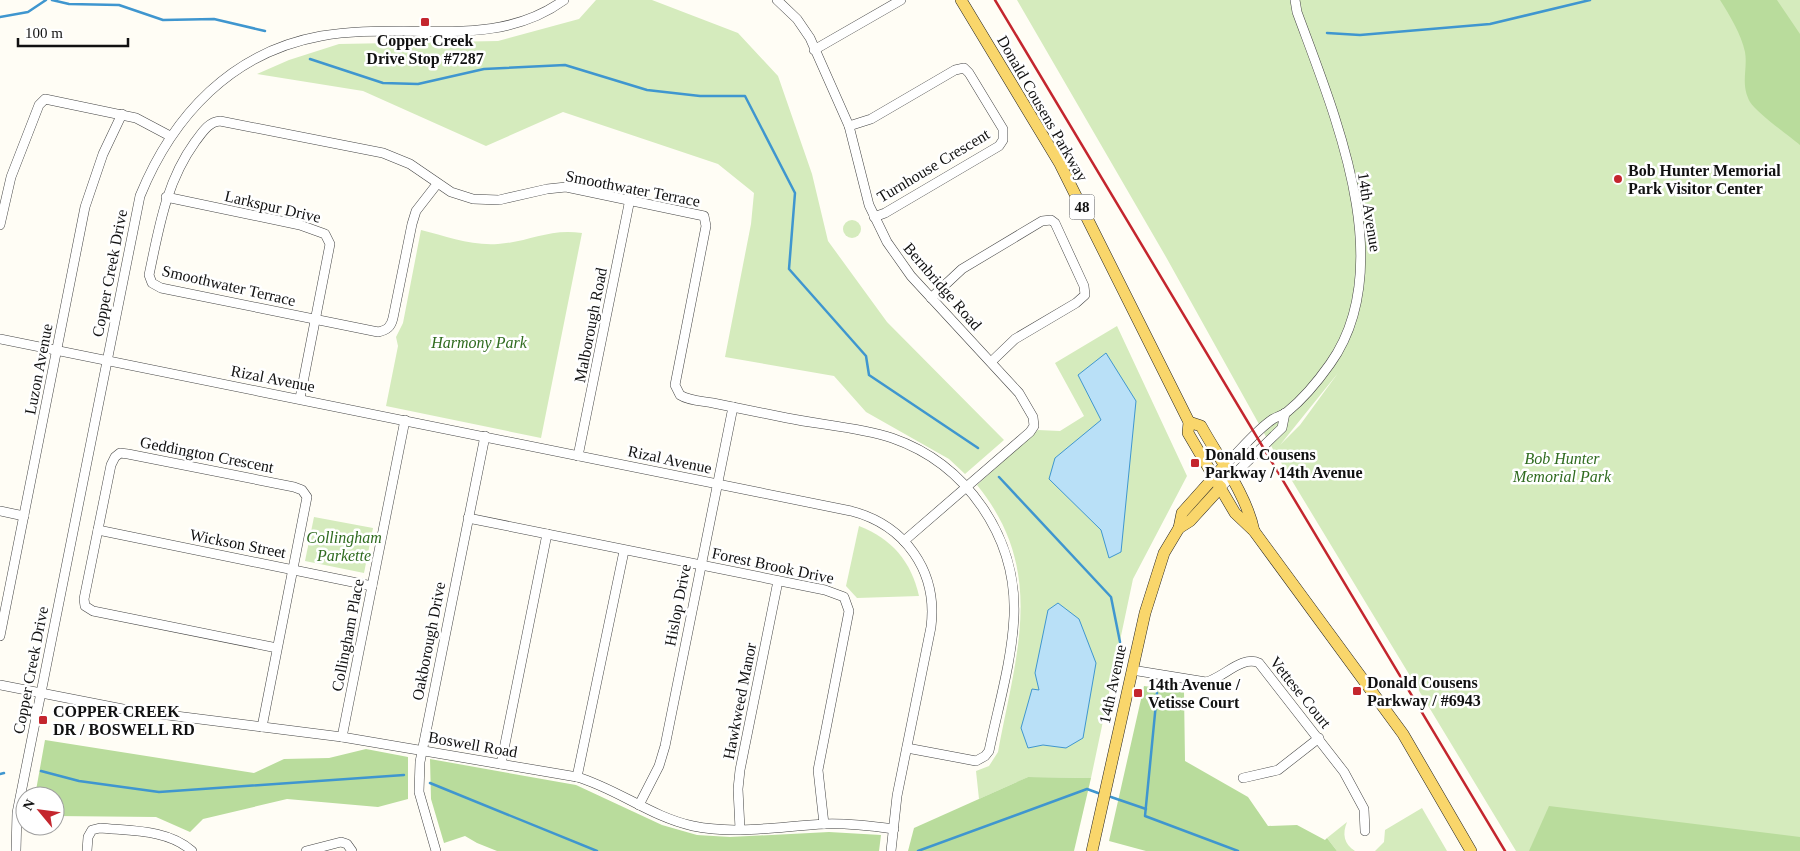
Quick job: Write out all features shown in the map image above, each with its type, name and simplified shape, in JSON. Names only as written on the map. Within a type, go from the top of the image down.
[{"type":"main road","name":"Donald Cousens Parkway","points":[[960,0],[1060,164],[1189,422],[1188,433],[1235,512],[1254,531],[1403,734],[1471,851]]},
{"type":"main road","name":"Donald Cousens Parkway","points":[[1189,422],[1201,426],[1252,519],[1254,531]]},
{"type":"main road","name":"14th Avenue","points":[[1092,851],[1145,613],[1164,554],[1179,528],[1182,513],[1224,466]]},
{"type":"main road","name":"14th Avenue","points":[[1179,528],[1190,521],[1221,487]]},
{"type":"street","name":"Copper Creek Drive","points":[[16,851],[17,813],[140,196],[155,161],[170,136],[200,99],[230,74],[286,45],[320,36],[351,32],[493,30],[530,19],[564,0]]},
{"type":"street","name":"Bernbridge Road","points":[[777,0],[802,25],[814,50],[849,126],[860,174],[874,217],[896,256],[931,298],[991,362],[1023,400],[1033,417],[1034,426],[1030,432],[904,540]]},
{"type":"street","points":[[814,50],[901,0]]},
{"type":"street","name":"14th Avenue","points":[[1224,466],[1273,419],[1285,413],[1313,386],[1331,363],[1354,313],[1362,257],[1355,195],[1334,113],[1295,0]]},
{"type":"street","name":"Turnhouse Crescent","points":[[849,126],[871,119],[956,70],[964,68],[969,73],[1003,129],[1003,140],[998,146],[886,213],[874,217]]},
{"type":"street","points":[[0,225],[11,177],[39,105],[45,99],[122,114],[146,123],[170,136]]},
{"type":"street","name":"Luzon Avenue","points":[[0,636],[90,190],[103,154],[122,114]]},
{"type":"street","name":"Smoothwater Terrace","points":[[437,184],[416,211],[393,318],[389,328],[378,332],[155,286],[149,275],[166,197],[178,169],[210,124],[220,121],[383,153],[410,164],[437,184],[458,195],[481,200],[499,200],[558,187],[575,188],[695,212],[704,216],[706,220],[675,385],[677,391],[684,397],[890,437],[936,460],[966,487],[979,502],[995,528],[1008,563],[1013,594],[1013,631],[989,751],[985,756],[976,761],[907,748]]},
{"type":"street","name":"Larkspur Drive","points":[[166,197],[300,225],[325,234],[330,244],[300,398]]},
{"type":"street","name":"Malborough Road","points":[[578,456],[630,199]]},
{"type":"street","points":[[931,298],[970,263],[1042,221],[1051,220],[1055,223],[1086,294],[1076,303],[1016,339],[991,362]]},
{"type":"street","name":"Rizal Avenue","points":[[0,340],[300,398],[862,514],[884,524],[904,540],[918,558],[926,576],[932,608],[929,634],[907,748],[892,851]]},
{"type":"street","name":"Hislop Drive","points":[[639,805],[659,766],[665,746],[733,407]]},
{"type":"street","name":"14th Avenue","points":[[1221,487],[1282,428],[1285,413]]},
{"type":"street","name":"Collingham Place","points":[[342,738],[405,420]]},
{"type":"street","name":"Oakborough Drive","points":[[436,851],[420,792],[419,776],[422,750],[485,436]]},
{"type":"street","name":"Geddington Crescent","points":[[262,727],[307,497],[302,490],[284,485],[120,453],[114,457],[84,599],[86,606],[93,611],[277,648]]},
{"type":"street","points":[[0,511],[24,516]]},
{"type":"street","name":"Forest Brook Drive","points":[[468,518],[840,594],[849,605],[818,770],[824,824]]},
{"type":"street","name":"Wickson Street","points":[[98,530],[372,586]]},
{"type":"street","points":[[501,764],[547,534]]},
{"type":"street","points":[[578,777],[624,551]]},
{"type":"street","name":"Hawkweed Manor","points":[[740,829],[739,780],[778,581]]},
{"type":"street","name":"Vettese Court","points":[[1132,670],[1206,682],[1215,680],[1246,661],[1254,660],[1260,662],[1344,772],[1364,809],[1365,831]]},
{"type":"street","name":"Boswell Road","points":[[0,685],[128,710],[342,738],[578,777],[597,784],[666,818],[693,826],[740,829],[824,824],[894,829]]},
{"type":"street","points":[[1243,778],[1278,770],[1319,738]]},
{"type":"street","points":[[87,851],[88,837],[92,830],[100,828],[163,835],[180,842],[192,851]]},
{"type":"street","points":[[306,851],[342,842],[347,844],[352,851]]},
{"type":"green space","points":[[596,0],[652,0],[738,33],[778,76],[812,174],[828,241],[887,322],[1004,440],[965,474],[949,459],[866,412],[834,376],[725,357],[751,224],[754,193],[718,164],[563,112],[486,146],[363,91],[257,74],[289,60],[339,44],[498,41],[579,19]]},
{"type":"green space","name":"Bob Hunter Memorial Park","points":[[1017,0],[1800,0],[1800,851],[1516,851],[1274,451],[1166,257]],"holes":[[[1338,373],[1300,425],[1280,445]]]},
{"type":"green space","points":[[1720,0],[1777,0],[1800,34],[1800,145],[1766,118],[1750,102],[1745,89],[1746,58],[1743,45],[1735,25]]},
{"type":"green space","points":[[852,220],[858,223],[861,229],[858,235],[852,238],[846,235],[843,229],[846,223]]},
{"type":"green space","name":"Harmony Park","points":[[421,230],[478,244],[509,243],[559,232],[582,233],[541,438],[386,406],[398,346],[396,337],[403,323]]},
{"type":"green space","points":[[1117,326],[1187,476],[1133,579],[1091,778],[1028,777],[979,799],[976,771],[989,766],[998,752],[1018,647],[1021,614],[1019,581],[1012,549],[999,517],[977,485],[1038,430],[1060,431],[1084,416],[1055,363]]},
{"type":"green space","name":"Collingham Parkette","points":[[314,517],[373,528],[364,573],[305,561]]},
{"type":"green space","points":[[859,526],[871,531],[898,553],[911,572],[919,596],[857,598],[846,586]]},
{"type":"green space","points":[[1144,686],[1184,692],[1185,761],[1248,797],[1268,826],[1297,825],[1325,840],[1327,838],[1337,851],[1146,851],[1109,841]]},
{"type":"green space","points":[[45,740],[254,773],[284,759],[329,758],[366,749],[408,757],[408,799],[378,807],[287,799],[203,819],[190,832],[156,817],[65,816],[65,786],[37,786]]},
{"type":"green space","points":[[430,759],[576,785],[662,825],[697,835],[730,837],[829,832],[881,835],[879,851],[497,851],[465,836],[444,843],[431,799]]},
{"type":"green space","points":[[1028,777],[1091,778],[1074,851],[908,851],[914,828]]},
{"type":"green space","points":[[1549,806],[1800,837],[1800,851],[1529,851]]},
{"type":"green space","points":[[1422,808],[1447,851],[1375,851],[1384,842],[1385,830]]},
{"type":"green space","points":[[1347,822],[1345,831],[1346,842],[1355,851],[1337,851],[1327,838]]},
{"type":"water","points":[[1106,353],[1136,401],[1121,552],[1109,558],[1101,530],[1049,479],[1055,458],[1101,420],[1078,375]]},
{"type":"water","points":[[1058,603],[1079,619],[1096,663],[1083,738],[1066,748],[1043,745],[1028,748],[1021,728],[1032,689],[1039,690],[1035,673],[1048,610]]},
{"type":"waterway","points":[[0,17],[28,12],[46,0]]},
{"type":"waterway","points":[[52,0],[69,4],[119,5],[163,20],[214,19],[265,31]]},
{"type":"waterway","points":[[1327,33],[1360,35],[1490,24],[1590,0]]},
{"type":"waterway","points":[[310,59],[383,83],[418,84],[484,69],[565,65],[647,90],[700,96],[745,96],[795,193],[789,269],[866,356],[869,375],[978,448]]},
{"type":"waterway","points":[[999,477],[1111,597],[1120,642]]},
{"type":"waterway","points":[[1157,693],[1145,816],[1238,851]]},
{"type":"waterway","points":[[41,771],[79,781],[159,792],[404,775]]},
{"type":"waterway","points":[[0,774],[4,773]]},
{"type":"waterway","points":[[430,783],[597,851]]},
{"type":"waterway","points":[[918,851],[1087,789],[1098,793]]},
{"type":"waterway","points":[[1111,797],[1146,809]]},
{"type":"railway","points":[[995,0],[1505,851]]},
{"type":"place","name":"Copper Creek Drive Stop #7287","points":[[425,22]]},
{"type":"place","name":"Bob Hunter Memorial Park Visitor Center","points":[[1618,179]]},
{"type":"place","name":"Donald Cousens Parkway / 14th Avenue","points":[[1195,463]]},
{"type":"place","name":"Donald Cousens Parkway / #6943","points":[[1357,691]]},
{"type":"place","name":"14th Avenue / Vetisse Court","points":[[1138,693]]},
{"type":"place","name":"COPPER CREEK DR / BOSWELL RD","points":[[43,720]]}]
